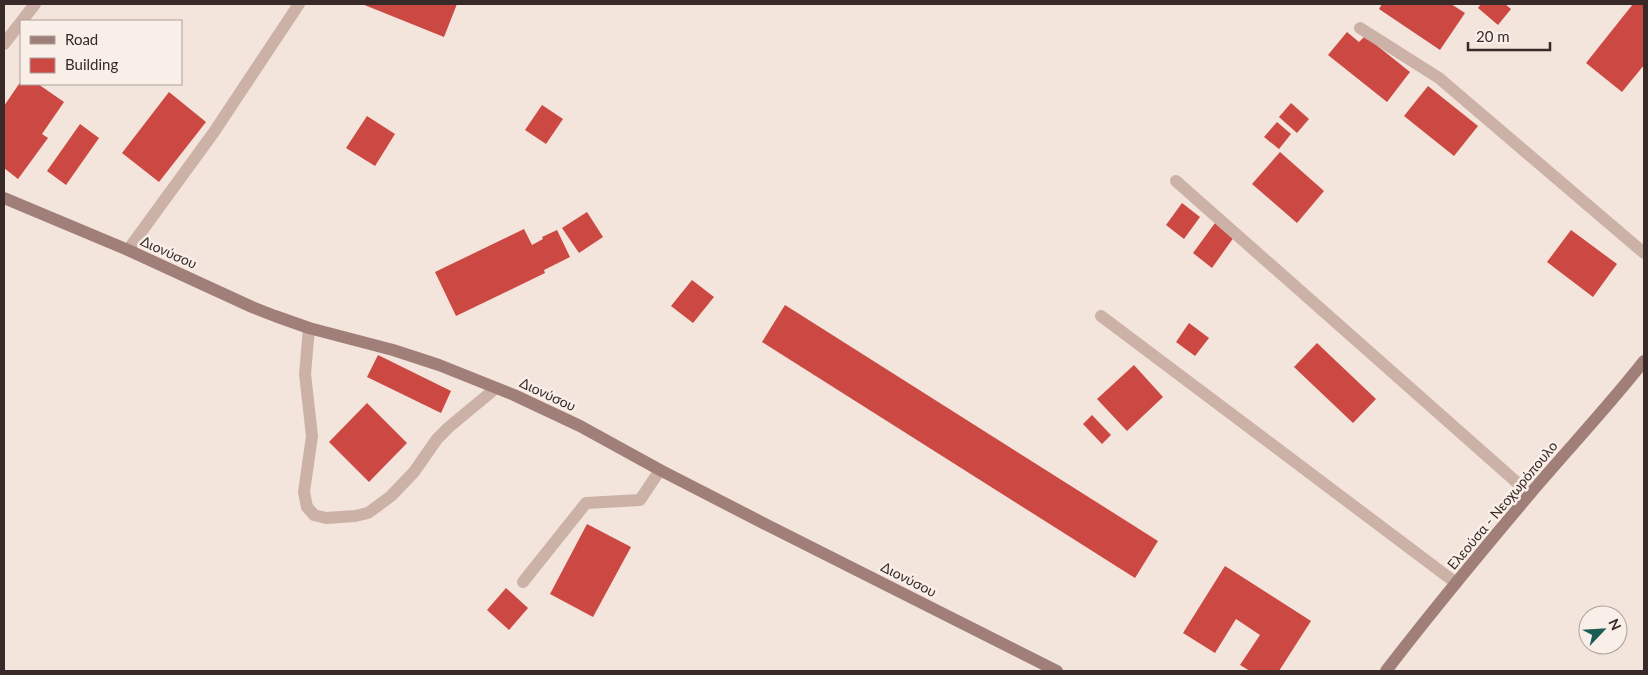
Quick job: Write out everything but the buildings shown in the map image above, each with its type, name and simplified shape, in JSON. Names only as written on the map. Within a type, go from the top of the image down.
[{"type":"street","points":[[23,20],[35,4]]},
{"type":"street","points":[[128,250],[214,132],[299,4]]},
{"type":"street","points":[[4,44],[20,23]]},
{"type":"street","points":[[1360,28],[1439,78],[1644,253]]},
{"type":"street","points":[[1176,181],[1530,494]]},
{"type":"street","name":"Διονύσου","points":[[4,198],[128,250],[252,307],[309,328],[385,348],[496,388],[580,426],[660,470],[1057,671]]},
{"type":"street","points":[[1101,316],[1456,583]]},
{"type":"street","points":[[309,328],[304,374],[312,436],[304,492],[307,507],[314,515],[326,518],[368,513],[391,496],[408,478],[449,427],[496,388]]},
{"type":"street","name":"Ελεούσα - Νεοχωρόπουλο","points":[[1386,671],[1530,494],[1644,361]]},
{"type":"street","points":[[523,582],[586,503],[640,500],[660,470]]}]
